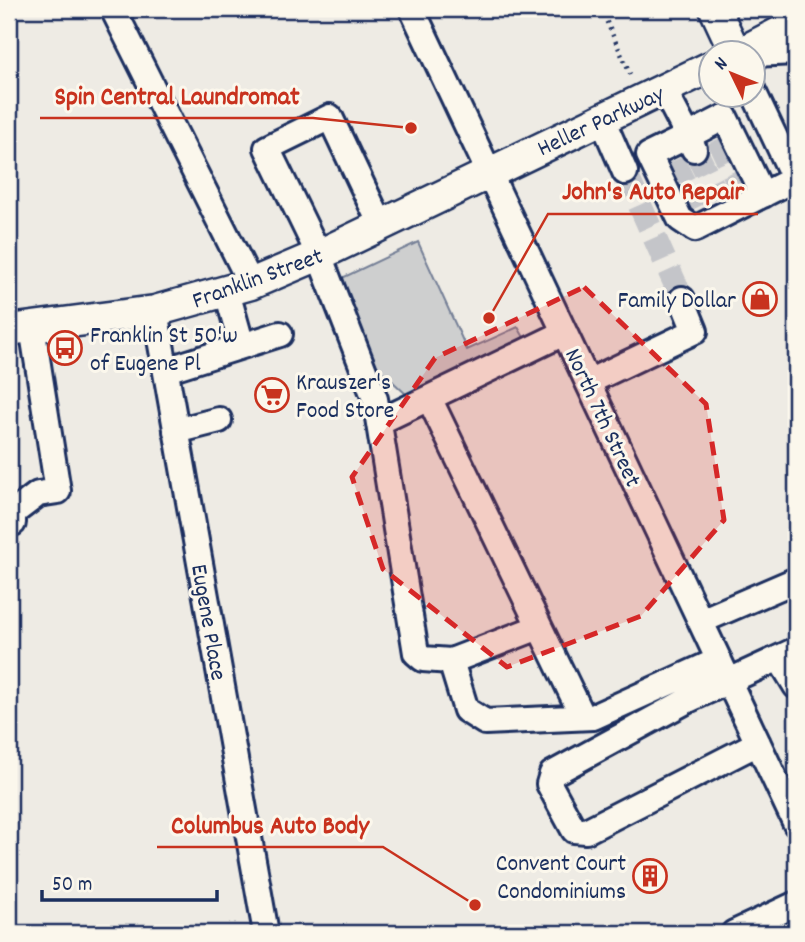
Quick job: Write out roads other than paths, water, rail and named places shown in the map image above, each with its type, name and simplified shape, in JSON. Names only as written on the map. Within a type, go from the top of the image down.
[{"type":"main road","points":[[715,9],[728,38]]},
{"type":"main road","points":[[766,39],[796,24]]},
{"type":"main road","name":"Heller Parkway","points":[[489,172],[696,74]]},
{"type":"main road","name":"Franklin Street","points":[[20,329],[155,311],[239,288],[319,256],[489,172]]},
{"type":"street","points":[[113,9],[239,288],[242,346]]},
{"type":"street","name":"North 7th Street","points":[[412,9],[796,824]]},
{"type":"street","points":[[766,53],[796,52]]},
{"type":"street","points":[[664,90],[681,148]]},
{"type":"street","points":[[751,195],[725,117],[715,131],[681,148],[649,155],[680,219],[695,229],[700,216],[722,205],[796,180],[761,108]]},
{"type":"street","points":[[381,225],[330,117],[267,148],[319,256],[375,399],[416,653],[424,659],[451,662],[539,627]]},
{"type":"street","points":[[601,119],[625,172]]},
{"type":"street","points":[[587,382],[695,331],[682,299]]},
{"type":"street","name":"Eugene Place","points":[[155,311],[266,933]]},
{"type":"street","points":[[9,524],[13,523],[13,513],[38,494],[58,491],[20,329]]},
{"type":"street","points":[[379,422],[565,333]]},
{"type":"street","points":[[166,370],[280,334]]},
{"type":"street","points":[[429,398],[583,718]]},
{"type":"street","points":[[176,431],[219,420]]},
{"type":"street","points":[[701,621],[796,580]]},
{"type":"street","points":[[451,662],[467,710],[485,722],[593,717],[724,671],[788,654],[796,687]]},
{"type":"street","points":[[724,671],[552,775],[549,784],[574,830],[586,831],[758,743]]},
{"type":"street","points":[[734,933],[796,904]]},
{"type":"tunnel","points":[[718,139],[740,186]]},
{"type":"tunnel","points":[[695,150],[718,197]]},
{"type":"tunnel","points":[[673,161],[696,208]]},
{"type":"tunnel","points":[[625,172],[682,299]]},
{"type":"place","name":"Spin Central Laundromat","points":[[411,128]]},
{"type":"place","name":"Family Dollar","points":[[760,299]]},
{"type":"place","name":"John's Auto Repair","points":[[489,318]]},
{"type":"place","name":"Franklin St 50'w of Eugene Pl","points":[[65,348]]},
{"type":"place","name":"Krauszer's Food Store","points":[[272,395]]},
{"type":"place","name":"Convent Court Condominiums","points":[[650,876]]},
{"type":"place","name":"Columbus Auto Body","points":[[475,905]]}]
